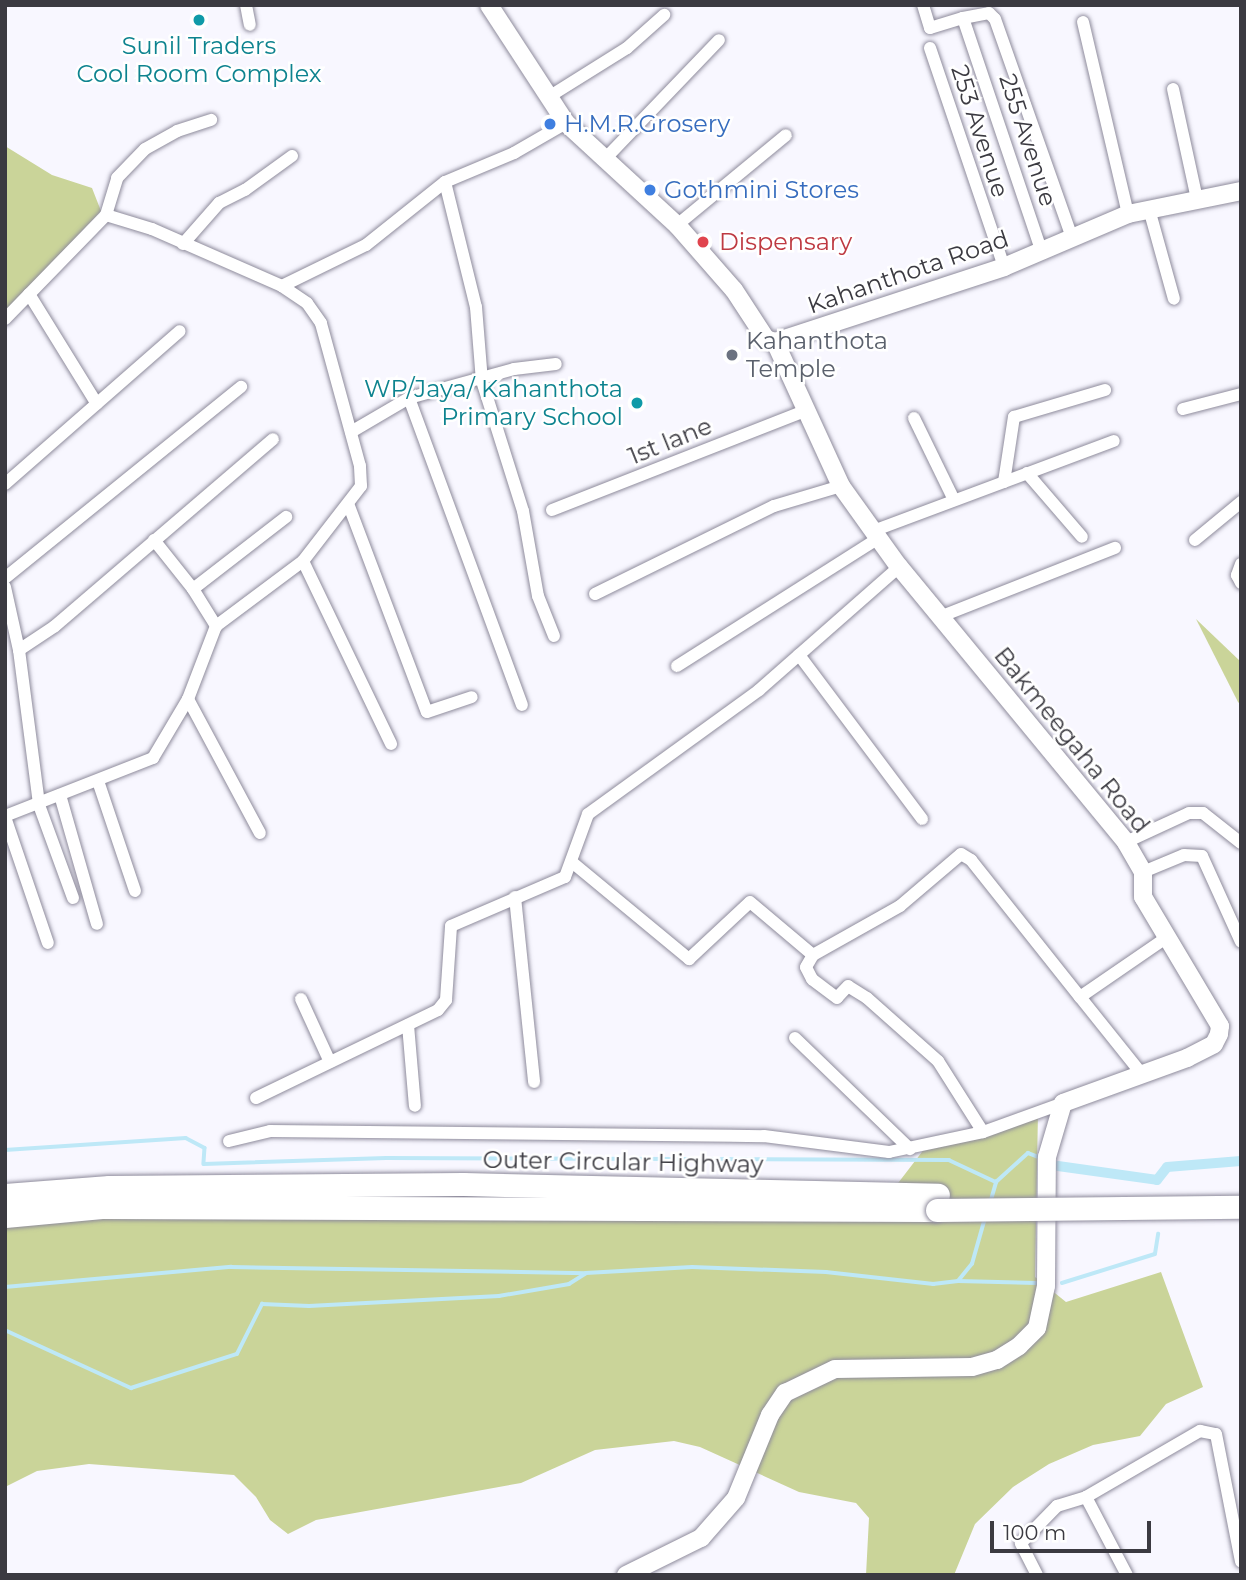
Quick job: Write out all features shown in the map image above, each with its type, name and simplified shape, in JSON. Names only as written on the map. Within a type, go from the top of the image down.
[{"type":"highway","name":"Outer Circular Highway","points":[[5,1195],[109,1187],[463,1184],[938,1203],[1241,1192]]},
{"type":"highway","name":"Outer Circular Highway","points":[[5,1216],[102,1207],[938,1203],[1241,1207]]},
{"type":"street","points":[[246,5],[250,25]]},
{"type":"street","points":[[489,5],[547,98],[566,123],[677,225],[734,290],[766,339],[775,342]]},
{"type":"street","points":[[923,5],[930,27],[981,13],[995,19],[1072,238]]},
{"type":"street","points":[[547,98],[627,48],[664,15]]},
{"type":"street","name":"255 Avenue","points":[[963,18],[975,43],[1041,250]]},
{"type":"street","points":[[1083,22],[1128,214]]},
{"type":"street","points":[[604,160],[719,40]]},
{"type":"street","name":"253 Avenue","points":[[930,48],[1004,267]]},
{"type":"street","points":[[1173,89],[1197,199]]},
{"type":"street","points":[[5,319],[106,215],[117,178],[145,149],[177,131],[211,120]]},
{"type":"street","points":[[282,286],[366,245],[445,181],[514,153],[566,123]]},
{"type":"street","points":[[677,225],[786,135]]},
{"type":"street","points":[[183,244],[219,203],[245,190],[292,156]]},
{"type":"street","points":[[445,181],[476,307],[482,381],[523,511],[538,596],[554,636]]},
{"type":"street","name":"Kahanthota Road","points":[[775,342],[1004,267],[1128,214],[1241,191]]},
{"type":"street","points":[[1149,209],[1174,299]]},
{"type":"street","points":[[48,943],[5,817],[153,758],[188,699],[216,626],[303,561],[349,506],[360,486],[351,432],[321,323],[307,303],[282,286],[106,215]]},
{"type":"street","points":[[29,294],[97,404]]},
{"type":"street","points":[[5,484],[180,331]]},
{"type":"street","name":"Bakmeegaha Road","points":[[775,342],[804,411],[841,486],[899,567],[1126,842],[1143,872],[1143,897],[1220,1026],[1214,1044],[1188,1058],[1140,1072],[1063,1102]]},
{"type":"street","points":[[351,432],[409,398],[482,381],[514,369],[556,364]]},
{"type":"street","points":[[5,578],[241,387]]},
{"type":"street","points":[[1004,482],[1014,417],[1104,390]]},
{"type":"street","points":[[1183,409],[1241,394]]},
{"type":"street","points":[[409,398],[522,705]]},
{"type":"street","name":"1st lane","points":[[552,510],[804,411]]},
{"type":"street","points":[[914,418],[954,500]]},
{"type":"street","points":[[19,650],[55,626],[273,439]]},
{"type":"street","points":[[677,666],[876,534],[954,500],[1114,441]]},
{"type":"street","points":[[1027,473],[1082,537]]},
{"type":"street","points":[[595,594],[774,506],[841,486]]},
{"type":"street","points":[[1195,540],[1241,502]]},
{"type":"street","points":[[349,506],[427,712],[472,697]]},
{"type":"street","points":[[193,589],[286,517]]},
{"type":"street","points":[[153,540],[193,589],[216,626]]},
{"type":"street","points":[[942,616],[1115,548]]},
{"type":"street","points":[[303,561],[391,744]]},
{"type":"street","points":[[1241,564],[1237,575],[1241,583]]},
{"type":"street","points":[[256,1098],[438,1010],[446,1000],[451,926],[565,877],[573,863],[580,826],[588,814],[759,690],[899,567]]},
{"type":"street","points":[[5,587],[19,650],[39,805],[73,898]]},
{"type":"street","points":[[799,655],[922,819]]},
{"type":"street","points":[[188,699],[260,833]]},
{"type":"street","points":[[98,781],[135,891]]},
{"type":"street","points":[[60,795],[97,923]]},
{"type":"street","points":[[1126,842],[1189,813],[1203,813],[1241,843]]},
{"type":"street","points":[[983,1132],[938,1061],[848,986],[837,998],[812,979],[806,967],[813,955],[900,906],[961,854],[971,860],[1140,1072]]},
{"type":"street","points":[[1143,872],[1184,855],[1202,856],[1241,942]]},
{"type":"street","points":[[573,863],[689,959],[750,902],[813,955]]},
{"type":"street","points":[[515,897],[534,1082]]},
{"type":"street","points":[[1080,997],[1166,939]]},
{"type":"street","points":[[302,999],[330,1062]]},
{"type":"street","points":[[408,1025],[415,1106]]},
{"type":"street","points":[[795,1038],[910,1149]]},
{"type":"street","points":[[229,1141],[270,1130],[764,1136],[889,1152],[983,1132],[1063,1102]]},
{"type":"street","points":[[626,1575],[701,1538],[719,1518],[736,1498],[770,1415],[785,1393],[835,1369],[972,1367],[997,1360],[1037,1328],[1046,1286],[1046,1157],[1063,1102]]},
{"type":"street","points":[[1037,1575],[1020,1543],[1057,1506],[1086,1497],[1200,1432],[1216,1434],[1241,1562]]},
{"type":"street","points":[[1086,1497],[1127,1575]]},
{"type":"green space","points":[[5,146],[52,175],[92,188],[101,211],[5,312]]},
{"type":"green space","points":[[1196,619],[1241,662],[1241,705],[1238,702]]},
{"type":"green space","points":[[1038,1112],[1035,1277],[1066,1302],[1161,1272],[1203,1387],[1166,1404],[1140,1436],[1093,1445],[1049,1464],[1013,1487],[975,1524],[954,1575],[866,1575],[869,1518],[856,1503],[799,1492],[700,1447],[674,1441],[595,1450],[521,1483],[316,1520],[288,1534],[270,1520],[256,1497],[234,1475],[89,1464],[37,1471],[5,1487],[5,1225],[146,1216],[872,1217],[925,1148]]},
{"type":"waterway","points":[[5,1150],[186,1138],[205,1148],[204,1164],[386,1158],[949,1160],[996,1182],[1028,1153],[1041,1158]]},
{"type":"waterway","points":[[1058,1166],[1157,1180],[1167,1167],[1241,1161]]},
{"type":"waterway","points":[[991,1200],[996,1182]]},
{"type":"waterway","points":[[5,1287],[231,1267],[586,1273],[692,1267],[826,1272],[933,1284],[958,1281],[972,1264],[985,1218]]},
{"type":"waterway","points":[[1062,1283],[1155,1254],[1158,1234]]},
{"type":"waterway","points":[[5,1330],[131,1388],[237,1354],[262,1304],[309,1306],[499,1296],[569,1284],[585,1274]]},
{"type":"waterway","points":[[958,1281],[1036,1283]]},
{"type":"place","name":"Sunil Traders Cool Room Complex","points":[[199,20]]},
{"type":"place","name":"H.M.R.Grosery","points":[[550,124]]},
{"type":"place","name":"Gothmini Stores","points":[[650,190]]},
{"type":"place","name":"Dispensary","points":[[703,242]]},
{"type":"place","name":"Kahanthota Temple","points":[[732,355]]},
{"type":"place","name":"WP/Jaya/ Kahanthota Primary School","points":[[637,403]]}]
